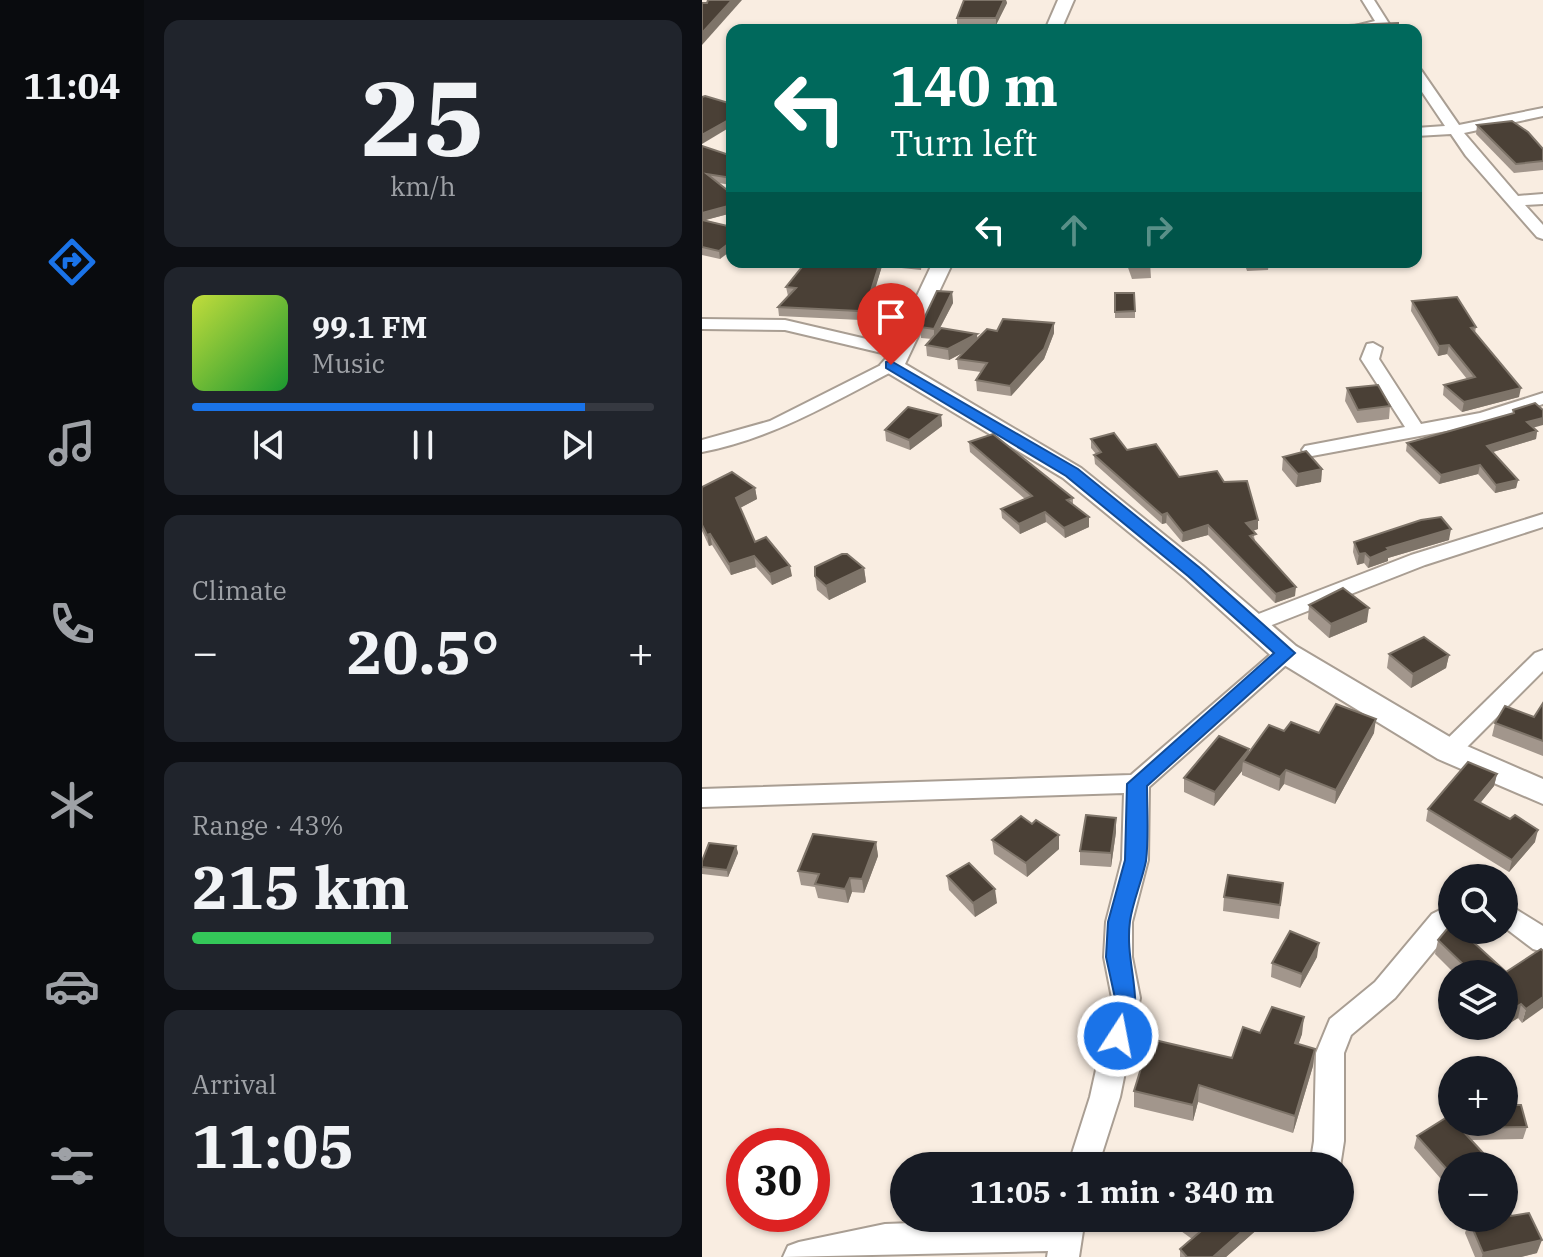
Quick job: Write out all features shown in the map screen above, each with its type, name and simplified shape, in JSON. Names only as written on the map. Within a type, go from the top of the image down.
[{"type":"street","points":[[1056,24],[1066,0]]},
{"type":"street","points":[[1368,0],[1383,24]]},
{"type":"street","points":[[1422,82],[1455,129],[1543,234]]},
{"type":"street","points":[[1422,132],[1455,129],[1543,112]]},
{"type":"street","points":[[1513,201],[1543,199]]},
{"type":"street","points":[[702,446],[786,423],[895,358],[940,268]]},
{"type":"street","points":[[702,324],[785,325],[895,358],[1072,473],[1194,572],[1286,653],[1449,751],[1543,792]]},
{"type":"street","points":[[1373,348],[1370,359],[1416,430]]},
{"type":"street","points":[[1312,450],[1484,418],[1543,398]]},
{"type":"street","points":[[1251,625],[1418,560],[1543,520]]},
{"type":"street","points":[[702,798],[1137,784],[1286,653]]},
{"type":"street","points":[[1449,751],[1543,658]]},
{"type":"street","points":[[1087,1152],[1105,1097],[1126,998],[1118,957],[1119,922],[1135,860],[1137,784]]},
{"type":"street","points":[[1518,923],[1543,941]]},
{"type":"street","points":[[1327,1152],[1330,1053],[1340,1028],[1385,990],[1438,926]]},
{"type":"street","points":[[799,1257],[885,1239],[1066,1237]]},
{"type":"building","points":[[732,0],[702,33],[702,3]]},
{"type":"building","points":[[964,0],[1004,0],[996,18],[957,18]]},
{"type":"building","points":[[702,97],[726,102],[726,121],[702,135]]},
{"type":"building","points":[[1512,121],[1528,132],[1543,149],[1543,161],[1516,164],[1477,125]]},
{"type":"building","points":[[702,146],[726,154],[726,177],[707,174],[726,189],[726,207],[702,213]]},
{"type":"building","points":[[702,220],[726,226],[726,246],[719,251],[702,247]]},
{"type":"building","points":[[801,268],[878,268],[870,294],[909,296],[900,313],[778,307],[796,288],[786,287]]},
{"type":"building","points":[[937,291],[952,292],[934,329],[920,327]]},
{"type":"building","points":[[1115,293],[1134,293],[1135,311],[1115,312]]},
{"type":"building","points":[[1457,297],[1476,327],[1471,328],[1521,388],[1464,402],[1444,385],[1475,377],[1449,345],[1439,346],[1412,301]]},
{"type":"building","points":[[1003,319],[1054,323],[1044,349],[1010,386],[976,380],[987,363],[957,359],[987,329],[997,331]]},
{"type":"building","points":[[941,328],[977,334],[948,349],[926,345]]},
{"type":"building","points":[[1378,385],[1390,406],[1358,410],[1347,388]]},
{"type":"building","points":[[1535,403],[1543,410],[1543,418],[1527,422],[1537,431],[1487,446],[1518,480],[1496,485],[1480,465],[1441,475],[1407,443],[1514,413],[1513,410]]},
{"type":"building","points":[[908,407],[941,415],[909,440],[885,430]]},
{"type":"building","points":[[1114,433],[1127,450],[1156,444],[1179,477],[1217,471],[1224,482],[1247,481],[1258,520],[1246,523],[1256,534],[1250,536],[1296,587],[1276,594],[1208,525],[1183,533],[1167,513],[1162,515],[1094,455],[1101,452],[1091,439]]},
{"type":"building","points":[[993,434],[1073,498],[1067,500],[1089,517],[1064,528],[1045,512],[1019,524],[1001,509],[1032,496],[969,442]]},
{"type":"building","points":[[1306,451],[1322,469],[1298,474],[1283,457]]},
{"type":"building","points":[[732,472],[755,488],[736,498],[755,542],[766,537],[790,566],[770,574],[754,556],[729,564],[710,534],[707,535],[702,525],[702,487]]},
{"type":"building","points":[[1441,517],[1451,529],[1387,548],[1389,550],[1370,558],[1365,553],[1359,554],[1354,542],[1421,520]]},
{"type":"building","points":[[847,554],[864,568],[826,586],[815,576],[815,567]]},
{"type":"building","points":[[1343,588],[1369,608],[1331,624],[1309,605]]},
{"type":"building","points":[[1424,637],[1449,655],[1413,674],[1389,654]]},
{"type":"building","points":[[1543,703],[1543,741],[1495,723],[1505,706],[1534,717]]},
{"type":"building","points":[[1336,704],[1376,719],[1336,790],[1286,770],[1280,777],[1243,761],[1269,725],[1284,731],[1291,722],[1319,733]]},
{"type":"building","points":[[1219,736],[1249,749],[1215,792],[1184,778]]},
{"type":"building","points":[[1468,762],[1497,774],[1475,800],[1510,819],[1515,815],[1538,830],[1512,860],[1428,809]]},
{"type":"building","points":[[1086,815],[1116,818],[1111,853],[1080,851]]},
{"type":"building","points":[[1021,816],[1032,824],[1036,820],[1059,835],[1026,863],[992,840]]},
{"type":"building","points":[[813,834],[876,842],[862,879],[850,878],[845,889],[815,884],[819,874],[798,871]]},
{"type":"building","points":[[709,843],[736,846],[727,870],[702,867]]},
{"type":"building","points":[[969,863],[995,889],[973,903],[947,876]]},
{"type":"building","points":[[1228,875],[1283,883],[1280,905],[1224,897]]},
{"type":"building","points":[[1290,931],[1319,943],[1302,974],[1272,963]]},
{"type":"building","points":[[1442,944],[1475,944],[1493,960],[1459,960]]},
{"type":"building","points":[[1541,949],[1543,997],[1526,1009],[1521,1004],[1518,1006],[1518,964]]},
{"type":"building","points":[[1272,1007],[1304,1017],[1295,1043],[1315,1049],[1295,1116],[1199,1085],[1193,1105],[1134,1091],[1150,1039],[1232,1058],[1243,1027],[1260,1033]]},
{"type":"building","points":[[1518,1105],[1521,1105],[1527,1127],[1518,1127]]},
{"type":"building","points":[[1438,1123],[1438,1136],[1467,1136],[1482,1152],[1438,1152],[1438,1159],[1417,1136]]},
{"type":"building","points":[[1529,1213],[1542,1240],[1483,1253],[1474,1232],[1518,1232],[1518,1215]]},
{"type":"building","points":[[1200,1232],[1241,1232],[1213,1257],[1187,1257],[1180,1249]]},
{"type":"route","points":[[891,365],[1072,473],[1194,572],[1286,653],[1137,784],[1135,860],[1119,922],[1118,957],[1126,998],[1118,1036]]}]
